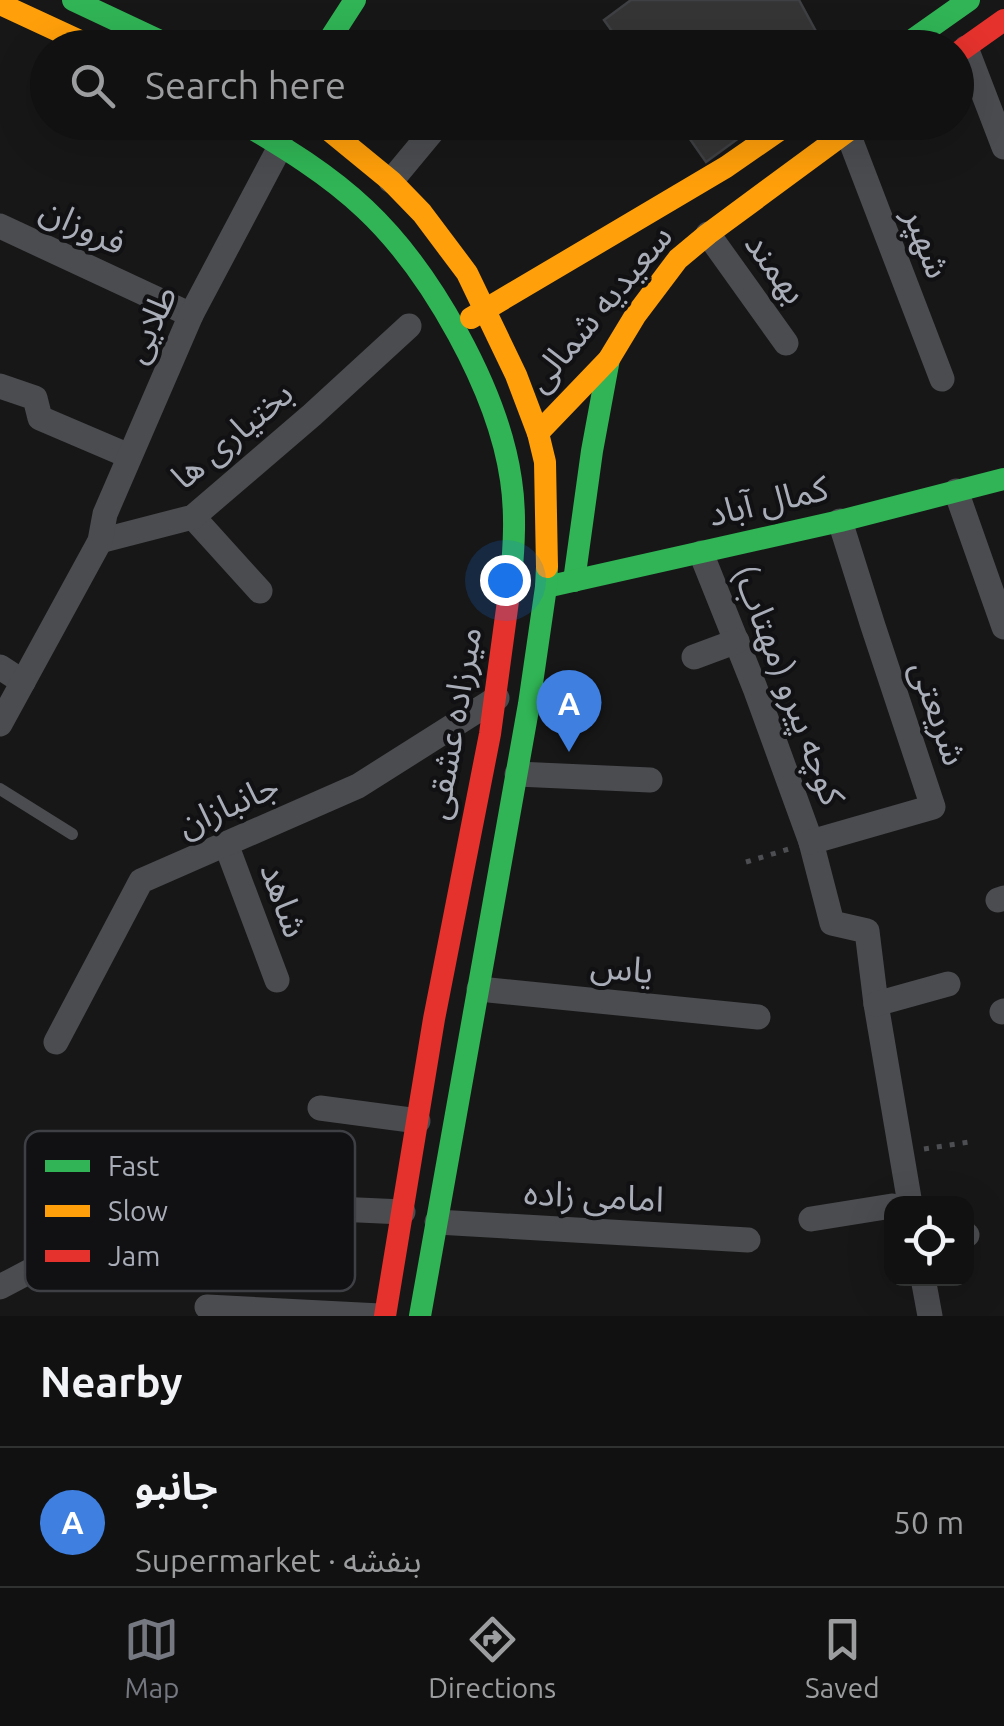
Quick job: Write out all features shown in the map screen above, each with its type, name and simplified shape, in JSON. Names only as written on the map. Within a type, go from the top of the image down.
[{"type":"main road","points":[[74,0],[137,30]]},
{"type":"main road","points":[[335,30],[355,0]]},
{"type":"main road","points":[[917,30],[935,10],[969,0]]},
{"type":"main road","points":[[0,4],[56,30]]},
{"type":"main road","points":[[974,42],[1004,20]]},
{"type":"main road","name":"میرزاده عشقی","points":[[274,140],[346,190],[378,220],[432,288],[497,421],[510,480],[514,543],[497,698],[443,968],[382,1316]]},
{"type":"main road","name":"میرزاده عشقی","points":[[341,140],[391,180],[446,241],[467,273],[516,375],[545,462],[546,587],[529,704],[420,1316]]},
{"type":"main road","points":[[349,140],[355,151]]},
{"type":"main road","name":"سعیدیه شمالی","points":[[453,328],[765,140]]},
{"type":"main road","name":"سعیدیه شمالی","points":[[538,433],[609,359],[678,259],[830,140]]},
{"type":"main road","points":[[574,581],[609,359]]},
{"type":"main road","name":"کمال آباد","points":[[546,587],[840,521],[1004,479]]},
{"type":"main road","points":[[497,698],[529,704]]},
{"type":"street","points":[[974,80],[1004,147]]},
{"type":"street","points":[[391,180],[425,140]]},
{"type":"street","name":"شهپر","points":[[854,140],[942,379]]},
{"type":"street","name":"طلایی","points":[[100,541],[105,514],[191,315],[281,144]]},
{"type":"street","name":"فروزان","points":[[0,226],[191,315]]},
{"type":"street","name":"بهمند","points":[[708,234],[786,344]]},
{"type":"street","name":"بختیاری ها","points":[[100,541],[193,517],[409,326]]},
{"type":"street","points":[[0,386],[35,398],[40,418],[129,456]]},
{"type":"street","points":[[956,491],[1004,627]]},
{"type":"street","points":[[193,517],[260,591]]},
{"type":"street","name":"شریعتی","points":[[812,842],[933,807],[840,521]]},
{"type":"street","points":[[0,724],[100,541]]},
{"type":"street","name":"کوچه پیرو (مهتاب)","points":[[701,553],[812,842],[832,923],[867,930],[876,1004]]},
{"type":"street","points":[[694,657],[737,641]]},
{"type":"street","points":[[0,667],[22,682]]},
{"type":"street","name":"جانبازان","points":[[56,1042],[141,881],[358,786],[497,698]]},
{"type":"street","points":[[517,774],[650,780]]},
{"type":"street","name":"شاهد","points":[[226,844],[277,980]]},
{"type":"street","points":[[908,1196],[876,1004],[948,984]]},
{"type":"street","name":"یاس","points":[[478,988],[758,1017]]},
{"type":"street","points":[[320,1108],[418,1120]]},
{"type":"street","points":[[811,1219],[884,1207]]},
{"type":"street","points":[[355,1210],[403,1212]]},
{"type":"street","name":"امامی زاده","points":[[437,1222],[748,1240]]},
{"type":"street","points":[[0,1287],[25,1274]]},
{"type":"street","points":[[924,1286],[930,1316]]},
{"type":"street","points":[[207,1307],[382,1316]]},
{"type":"lane","points":[[0,788],[72,834]]},
{"type":"path","points":[[746,862],[812,842]]},
{"type":"path","points":[[902,1153],[974,1140]]},
{"type":"building","points":[[631,0],[799,0],[815,30],[611,30],[604,20]]},
{"type":"building","points":[[691,140],[736,140],[706,162]]},
{"type":"traffic: fast","points":[[73,0],[137,30]]},
{"type":"traffic: fast","points":[[336,30],[355,0]]},
{"type":"traffic: fast","points":[[926,30],[969,0]]},
{"type":"traffic: fast","points":[[270,140],[321,173],[365,209],[414,265],[458,334],[492,408],[504,445],[514,505],[511,579]]},
{"type":"traffic: fast","points":[[574,581],[609,359]]},
{"type":"traffic: fast","points":[[546,587],[840,521],[1004,479]]},
{"type":"traffic: fast","points":[[420,1316],[529,704],[547,567]]},
{"type":"traffic: slow","points":[[0,4],[56,30]]},
{"type":"traffic: slow","points":[[341,140],[391,181],[422,213],[467,273],[516,375],[538,433],[545,462],[547,567]]},
{"type":"traffic: slow","points":[[471,318],[765,140]]},
{"type":"traffic: slow","points":[[538,433],[609,359],[635,316],[678,259],[836,140]]},
{"type":"traffic: jam","points":[[974,41],[1004,20]]},
{"type":"traffic: jam","points":[[385,1316],[434,1019],[490,734],[511,579]]},
{"type":"place","name":"جانبو","points":[[569,752]]}]
